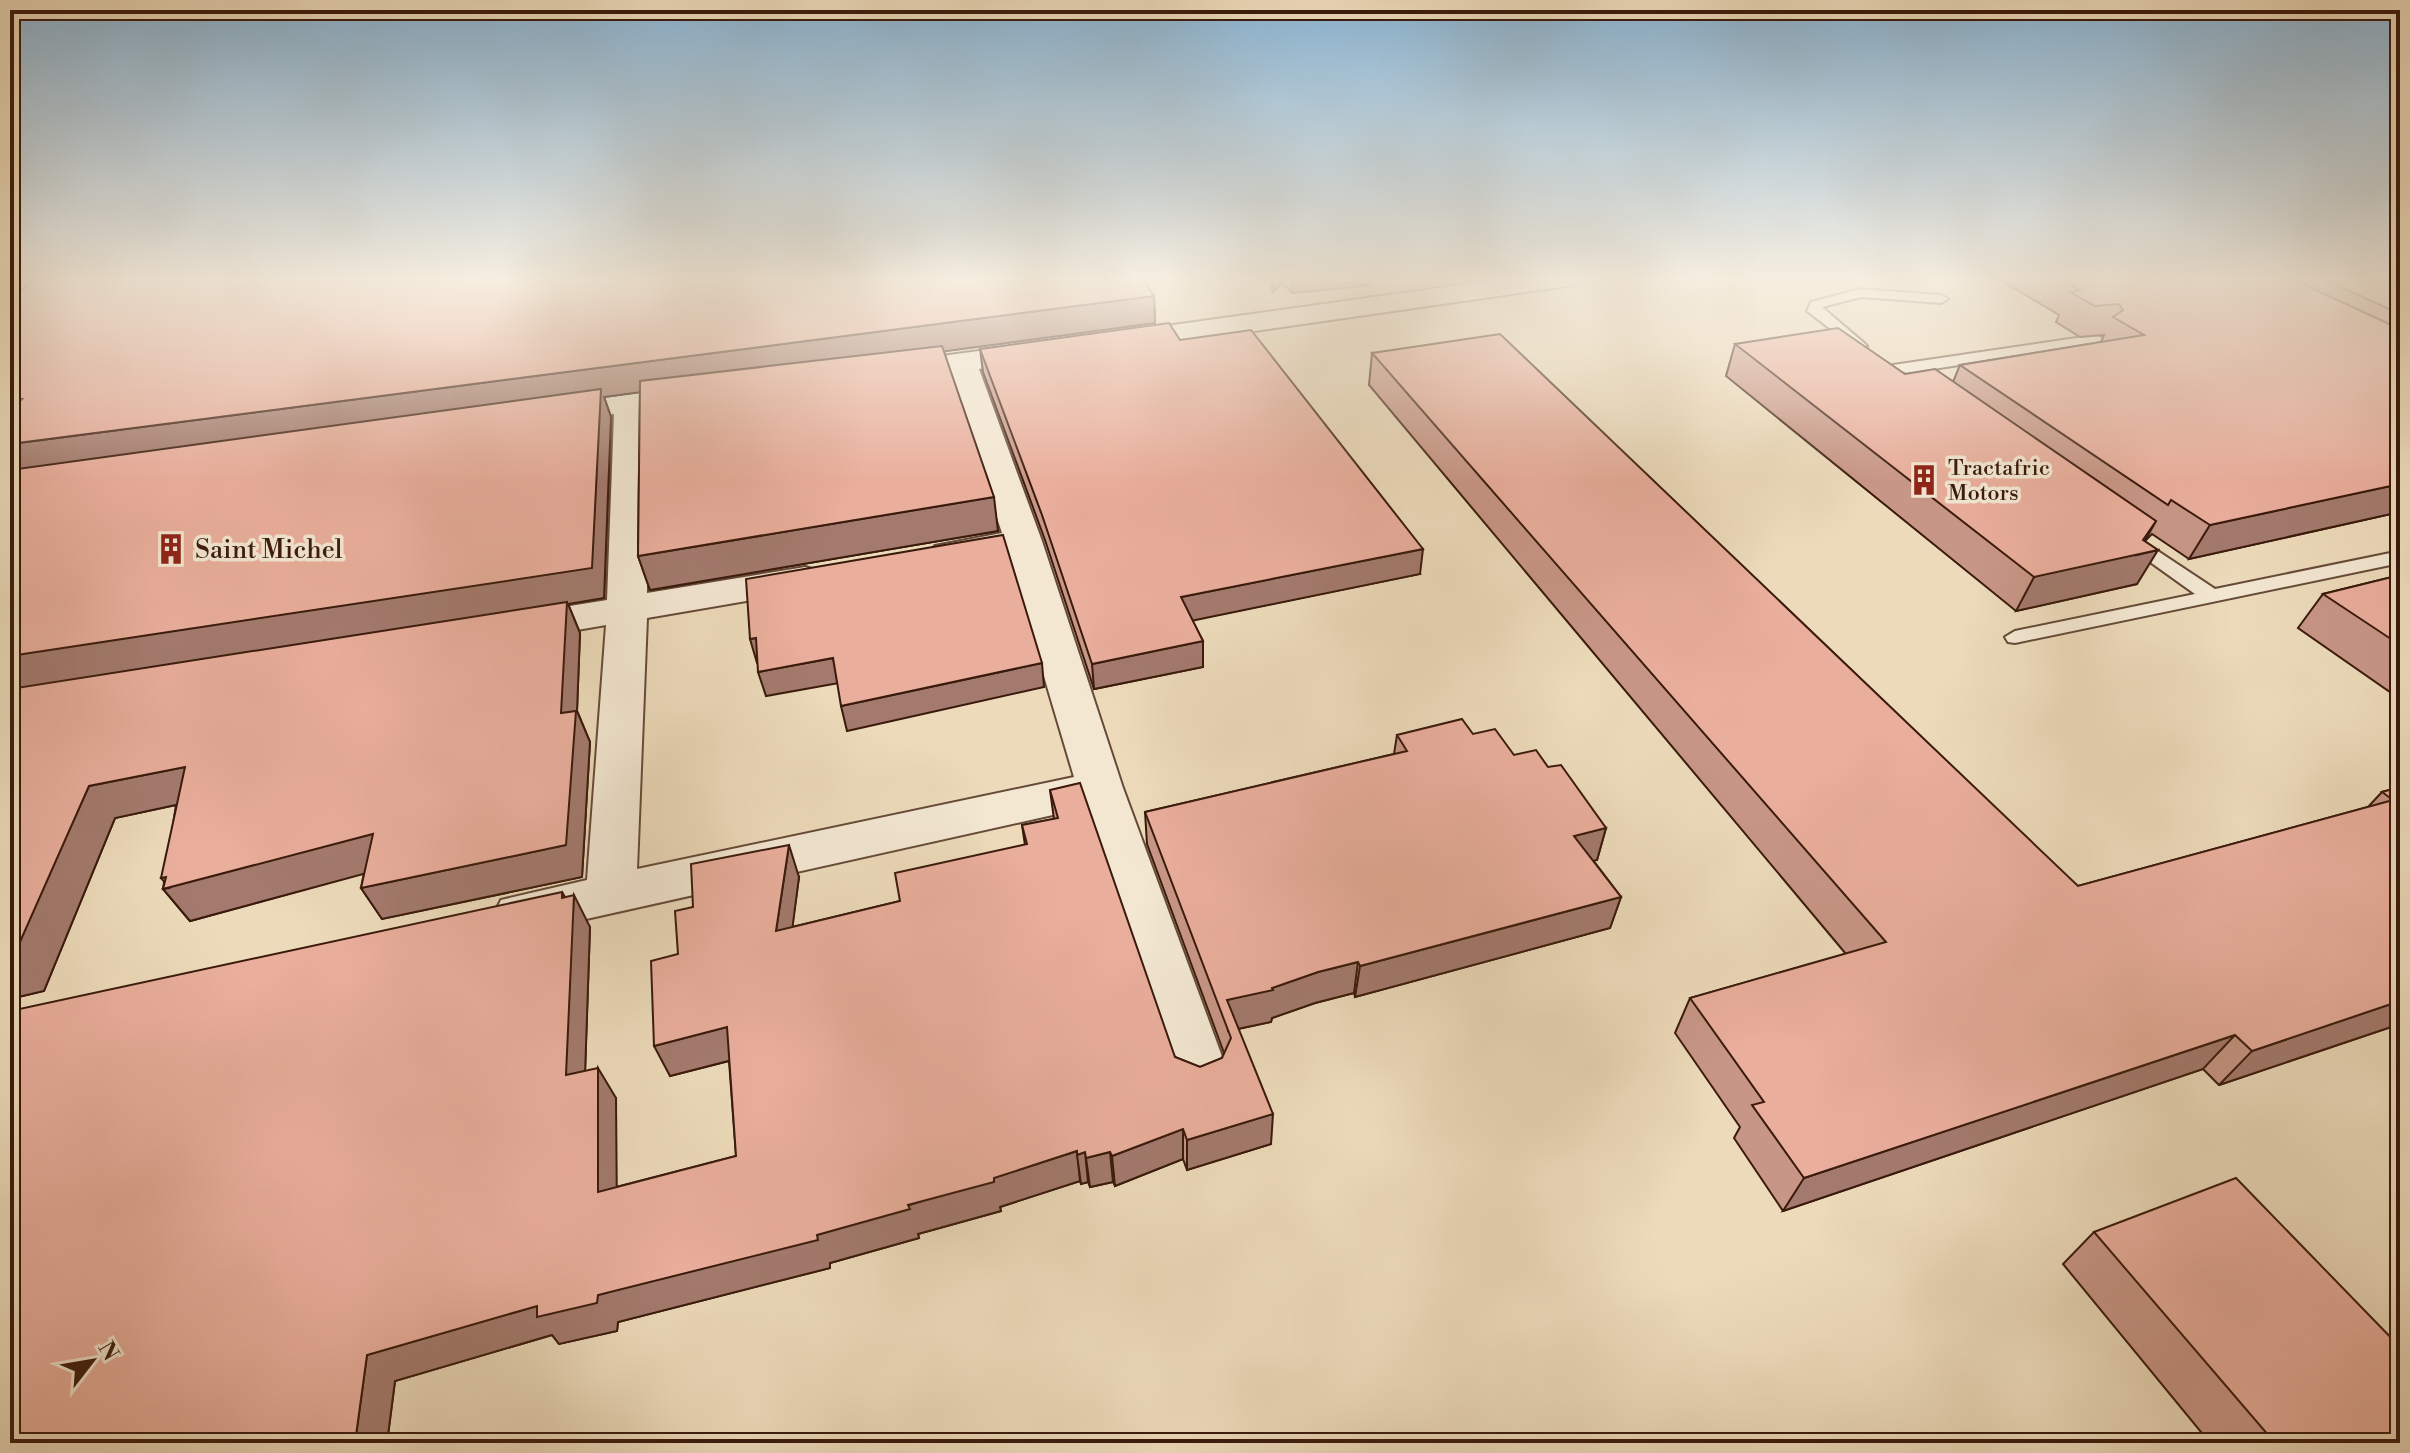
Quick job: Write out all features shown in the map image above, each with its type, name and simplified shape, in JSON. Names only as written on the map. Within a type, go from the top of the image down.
[{"type":"street","points":[[867,374],[1086,346]]},
{"type":"street","points":[[961,363],[1023,541],[1100,788],[1199,1070]]},
{"type":"street","points":[[522,417],[725,391]]},
{"type":"street","points":[[611,894],[627,610],[631,402]]},
{"type":"street","points":[[917,560],[1023,541]]},
{"type":"street","points":[[473,635],[841,573]]},
{"type":"street","points":[[472,924],[1100,788]]},
{"type":"lane","points":[[1860,346],[1931,397]]},
{"type":"lane","points":[[1881,361],[2037,346]]},
{"type":"lane","points":[[2122,533],[2211,596]]},
{"type":"lane","points":[[2015,637],[2400,557]]},
{"type":"building","points":[[10,346],[769,346],[10,444],[10,411],[22,399],[10,399]]},
{"type":"building","points":[[942,346],[994,497],[638,556],[640,381]]},
{"type":"building","points":[[1003,346],[1263,346],[1423,549],[1181,597],[1203,641],[1092,664],[1042,515],[980,349]]},
{"type":"building","points":[[1420,346],[1512,346],[2078,886],[2393,800],[2382,792],[2400,787],[2400,1001],[2252,1051],[2235,1035],[1804,1178],[1752,1105],[1764,1102],[1690,998],[1886,942],[1372,353]]},
{"type":"building","points":[[1737,346],[1864,346],[1905,374],[1935,369],[2156,521],[2143,540],[2158,550],[2034,577]]},
{"type":"building","points":[[2078,346],[2400,346],[2400,484],[2210,525],[2171,500],[2168,505],[1960,365]]},
{"type":"building","points":[[601,389],[592,568],[10,656],[10,470]]},
{"type":"building","points":[[1003,535],[1042,663],[841,706],[833,658],[758,672],[756,638],[750,639],[746,579]]},
{"type":"building","points":[[2400,575],[2400,645],[2323,594]]},
{"type":"building","points":[[567,602],[561,713],[576,711],[566,845],[361,888],[373,834],[163,889],[166,877],[161,878],[185,767],[89,786],[10,960],[10,689]]},
{"type":"building","points":[[1462,719],[1473,734],[1495,729],[1514,755],[1536,750],[1548,767],[1561,765],[1606,828],[1574,836],[1621,897],[1360,966],[1358,962],[1318,972],[1273,990],[1227,1000],[1273,1114],[1187,1140],[1183,1129],[1112,1156],[1110,1152],[1086,1158],[1085,1152],[1077,1155],[1077,1151],[994,1178],[994,1182],[908,1205],[910,1209],[817,1235],[818,1240],[598,1295],[597,1303],[537,1317],[537,1306],[367,1355],[355,1443],[10,1443],[10,1011],[562,892],[562,898],[574,895],[566,1075],[598,1068],[598,1192],[736,1156],[727,1027],[654,1046],[651,961],[678,954],[675,911],[693,907],[691,864],[789,845],[776,931],[900,901],[895,873],[1027,844],[1022,825],[1058,818],[1050,790],[1080,783],[1175,1057],[1200,1067],[1222,1058],[1231,1038],[1145,812],[1407,751],[1397,735]]},
{"type":"building","points":[[2236,1178],[2400,1347],[2400,1443],[2275,1443],[2094,1232]]},
{"type":"place","name":"Tractafric Motors","points":[[1924,480]]},
{"type":"place","name":"Saint Michel","points":[[171,549]]}]
